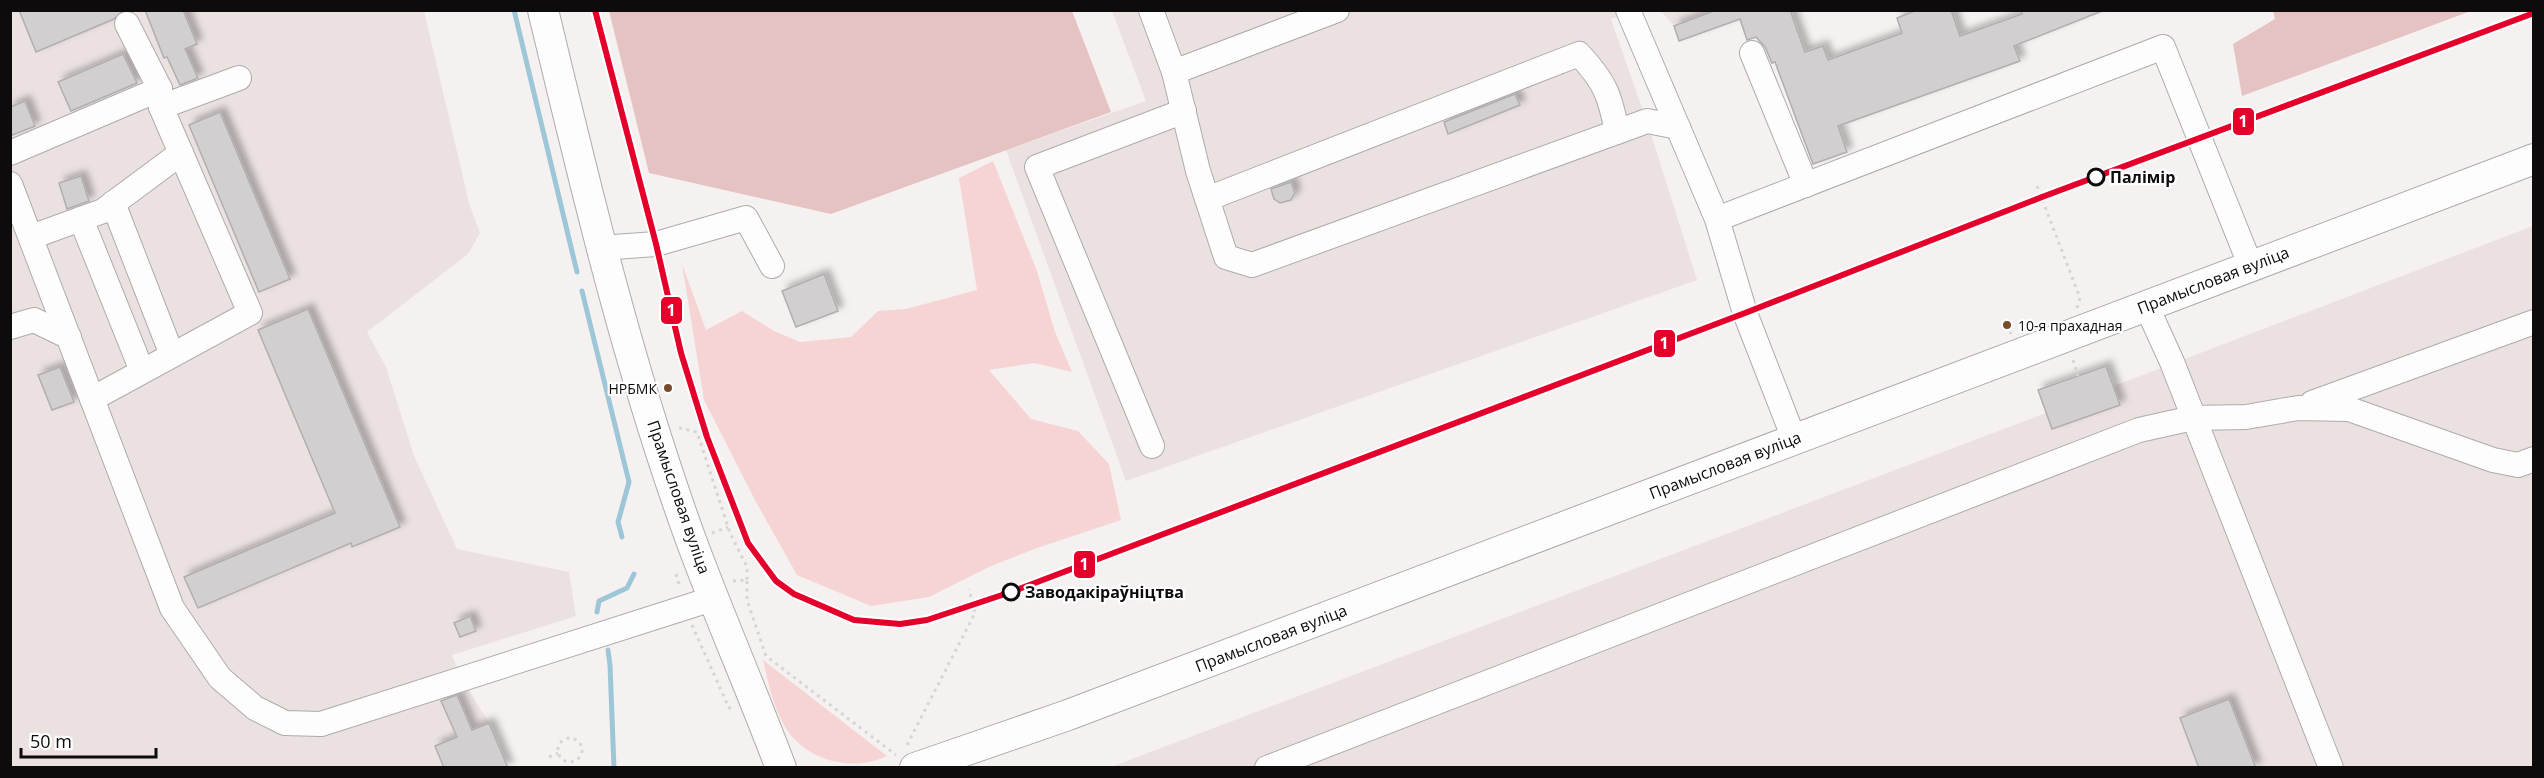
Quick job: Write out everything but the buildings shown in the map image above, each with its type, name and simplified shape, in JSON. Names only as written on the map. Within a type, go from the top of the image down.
[{"type":"main road","name":"Прамысловая вуліца","points":[[543,10],[600,248],[659,445],[691,541],[782,768]]},
{"type":"main road","name":"Прамысловая вуліца","points":[[907,758],[1068,715],[2534,159]]},
{"type":"street","points":[[1151,10],[1174,72],[1207,200],[1226,257],[1252,265],[1647,122],[1678,128]]},
{"type":"street","points":[[1174,72],[1337,10]]},
{"type":"street","points":[[1628,10],[1717,219],[1745,313],[1794,439]]},
{"type":"street","points":[[92,399],[250,313],[127,24]]},
{"type":"street","points":[[1717,219],[2163,47],[2251,267]]},
{"type":"street","points":[[1752,53],[1806,185]]},
{"type":"street","points":[[1207,200],[1579,54],[1596,72],[1610,98],[1617,132]]},
{"type":"street","points":[[10,153],[160,98],[239,78]]},
{"type":"street","points":[[1152,446],[1037,167],[1184,111]]},
{"type":"street","points":[[31,237],[102,211],[181,153]]},
{"type":"street","points":[[10,184],[172,608],[220,678],[255,708],[285,723],[321,724],[715,598]]},
{"type":"street","points":[[113,204],[172,355]]},
{"type":"street","points":[[600,248],[656,244],[746,218],[772,266]]},
{"type":"street","points":[[81,219],[142,371]]},
{"type":"street","points":[[2146,306],[2172,362],[2331,768]]},
{"type":"street","points":[[10,327],[34,320],[69,337]]},
{"type":"street","points":[[1267,768],[2139,430],[2193,418],[2246,417],[2298,408],[2534,322]]},
{"type":"street","points":[[2298,408],[2349,409],[2493,460],[2518,465],[2534,459]]},
{"type":"path","points":[[2037,186],[2080,298],[2067,337],[2078,376]]},
{"type":"path","points":[[677,428],[697,432],[730,533],[747,567],[747,600],[766,656],[907,758],[975,613],[969,589]]},
{"type":"path","points":[[715,598],[730,581],[747,580]]},
{"type":"path","points":[[566,738],[575,739],[581,746],[580,755],[573,761],[564,760],[558,753],[559,744],[566,738]]},
{"type":"path","points":[[549,757],[558,753]]},
{"type":"shaded area","points":[[2273,10],[2471,11],[2242,96],[2233,44],[2275,19]]},
{"type":"shaded area","points":[[10,11],[424,11],[469,203],[480,233],[468,254],[367,332],[386,367],[414,456],[457,549],[569,572],[576,616],[452,655],[462,679],[489,723],[508,767],[11,767]]},
{"type":"shaded area","points":[[609,11],[1072,11],[1111,112],[831,214],[649,173]]},
{"type":"shaded area","points":[[1112,11],[1632,11],[1611,19],[1650,131],[1697,280],[1126,481],[1006,150],[1146,101]]},
{"type":"shaded area","points":[[1661,11],[1716,11],[1674,26]]},
{"type":"shaded area","points":[[993,161],[1037,271],[1055,332],[1072,372],[1034,363],[989,370],[1031,419],[1078,431],[1109,464],[1121,520],[989,567],[929,597],[871,606],[797,575],[756,502],[704,400],[682,264],[706,330],[742,311],[774,331],[800,342],[851,337],[878,311],[906,309],[977,290],[959,178]]},
{"type":"shaded area","points":[[2533,226],[2533,767],[1108,768],[2046,413],[2038,390],[2107,366],[2114,386]]},
{"type":"shaded area","points":[[763,660],[887,756],[874,761],[847,763],[820,757],[807,750],[787,730],[778,714]]},
{"type":"waterway","points":[[514,10],[577,272]]},
{"type":"waterway","points":[[582,291],[629,482],[618,522],[622,537]]},
{"type":"waterway","points":[[597,612],[599,601],[627,588],[634,574]]},
{"type":"waterway","points":[[608,650],[614,768]]},
{"type":"transit line","name":"1","points":[[595,10],[656,244],[681,353],[707,437],[748,543],[776,581],[794,594],[854,620],[900,624],[927,620],[1011,592],[1745,313],[2042,197],[2534,13]]},
{"type":"place","name":"Палімір","points":[[2096,177]]},
{"type":"place","name":"10-я прахадная","points":[[2007,325]]},
{"type":"place","name":"НРБМК","points":[[668,388]]},
{"type":"place","name":"Заводакіраўніцтва","points":[[1011,592]]}]
